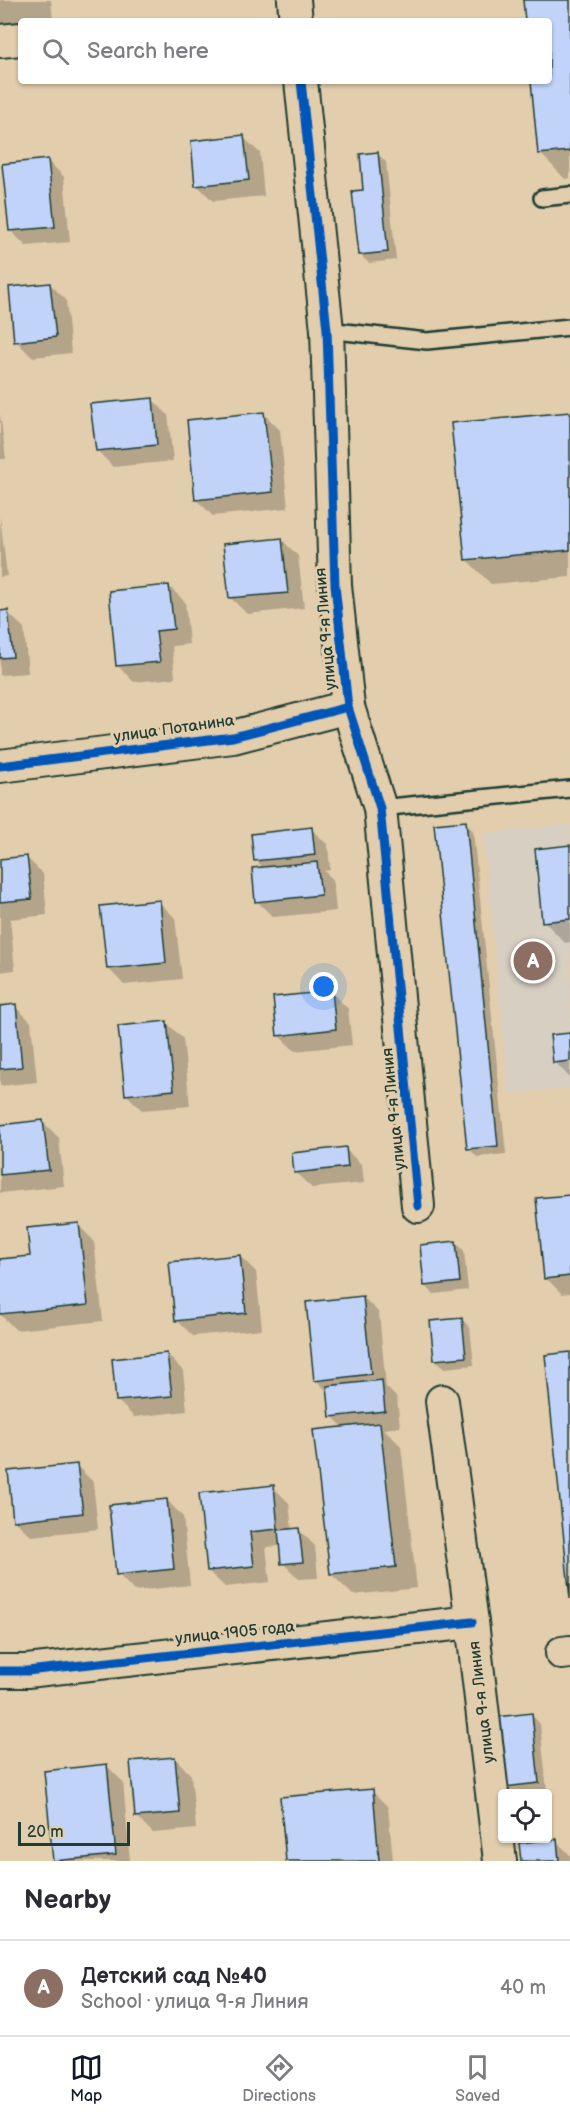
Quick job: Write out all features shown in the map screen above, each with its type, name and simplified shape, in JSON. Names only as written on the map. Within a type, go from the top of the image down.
[{"type":"street","points":[[294,0],[296,18]]},
{"type":"street","points":[[0,41],[18,39]]},
{"type":"street","name":"улица 9-я Линия","points":[[302,84],[327,330],[335,585],[348,707],[380,808],[418,1206]]},
{"type":"street","name":"улица Потанина","points":[[0,766],[233,738],[348,707]]},
{"type":"street","name":"улица 9-я Линия","points":[[442,1401],[472,1622],[500,1861]]},
{"type":"street","name":"улица 1905 года","points":[[0,1671],[27,1671],[472,1622]]},
{"type":"lane","points":[[542,198],[570,195]]},
{"type":"lane","points":[[327,330],[427,341],[570,327]]},
{"type":"lane","points":[[380,808],[570,789]]},
{"type":"shaded area","points":[[570,824],[570,1088],[509,1094],[483,833]]},
{"type":"building","points":[[523,0],[570,0],[570,151],[538,154],[531,84],[552,84],[552,18],[525,18]]},
{"type":"building","points":[[244,135],[249,180],[195,186],[191,141]]},
{"type":"building","points":[[378,152],[388,252],[359,255],[352,191],[363,190],[360,154]]},
{"type":"building","points":[[48,159],[55,227],[9,231],[2,164]]},
{"type":"building","points":[[50,283],[56,337],[14,342],[9,287]]},
{"type":"building","points":[[153,398],[157,445],[96,451],[90,404]]},
{"type":"building","points":[[264,412],[273,492],[195,500],[187,420]]},
{"type":"building","points":[[570,412],[570,550],[465,560],[451,423]]},
{"type":"building","points":[[282,538],[288,593],[229,598],[223,544]]},
{"type":"building","points":[[169,585],[174,629],[156,631],[160,662],[116,666],[109,591]]},
{"type":"building","points":[[8,610],[13,657],[0,658],[0,611]]},
{"type":"building","points":[[466,821],[498,1146],[467,1149],[434,824]]},
{"type":"building","points":[[312,827],[315,855],[254,861],[251,834]]},
{"type":"building","points":[[570,845],[570,919],[542,922],[535,849]]},
{"type":"building","points":[[27,856],[32,899],[0,902],[0,859]]},
{"type":"building","points":[[317,862],[321,895],[255,902],[252,868]]},
{"type":"building","points":[[160,900],[166,963],[107,969],[100,906]]},
{"type":"building","points":[[332,991],[336,1029],[277,1036],[273,997]]},
{"type":"building","points":[[16,1004],[22,1067],[0,1069],[0,1006]]},
{"type":"building","points":[[167,1021],[174,1090],[125,1095],[118,1026]]},
{"type":"building","points":[[570,1033],[570,1061],[553,1063],[550,1035]]},
{"type":"building","points":[[43,1120],[49,1170],[0,1175],[0,1125]]},
{"type":"building","points":[[346,1147],[348,1167],[294,1173],[292,1153]]},
{"type":"building","points":[[570,1195],[570,1276],[544,1279],[536,1198]]},
{"type":"building","points":[[79,1223],[88,1305],[0,1314],[0,1259],[30,1256],[27,1228]]},
{"type":"building","points":[[456,1241],[460,1282],[424,1286],[420,1245]]},
{"type":"building","points":[[240,1255],[246,1313],[175,1321],[169,1262]]},
{"type":"building","points":[[363,1296],[371,1374],[314,1381],[306,1302]]},
{"type":"building","points":[[462,1318],[466,1357],[434,1360],[430,1321]]},
{"type":"building","points":[[570,1352],[570,1599],[545,1355]]},
{"type":"building","points":[[167,1353],[172,1396],[116,1401],[112,1359]]},
{"type":"building","points":[[382,1380],[385,1411],[330,1417],[327,1386]]},
{"type":"building","points":[[380,1423],[396,1567],[330,1574],[313,1430]]},
{"type":"building","points":[[77,1464],[83,1513],[13,1521],[8,1471]]},
{"type":"building","points":[[274,1485],[278,1529],[250,1532],[254,1566],[207,1571],[199,1493]]},
{"type":"building","points":[[167,1499],[174,1569],[116,1575],[109,1505]]},
{"type":"building","points":[[299,1528],[303,1562],[281,1564],[278,1530]]},
{"type":"building","points":[[532,1713],[539,1783],[504,1787],[496,1717]]},
{"type":"building","points":[[175,1757],[180,1813],[135,1817],[130,1761]]},
{"type":"building","points":[[107,1764],[116,1855],[53,1861],[44,1771]]},
{"type":"building","points":[[373,1789],[379,1861],[286,1861],[280,1797]]},
{"type":"building","points":[[557,1839],[559,1861],[521,1861],[519,1843],[552,1843],[552,1840]]},
{"type":"cycle path","points":[[301,84],[327,330],[335,585],[348,707],[380,808],[418,1206]]},
{"type":"cycle path","points":[[0,766],[233,737],[348,707]]},
{"type":"cycle path","points":[[0,1671],[27,1671],[472,1622]]},
{"type":"place","name":"Детский сад №40","points":[[533,961]]}]
